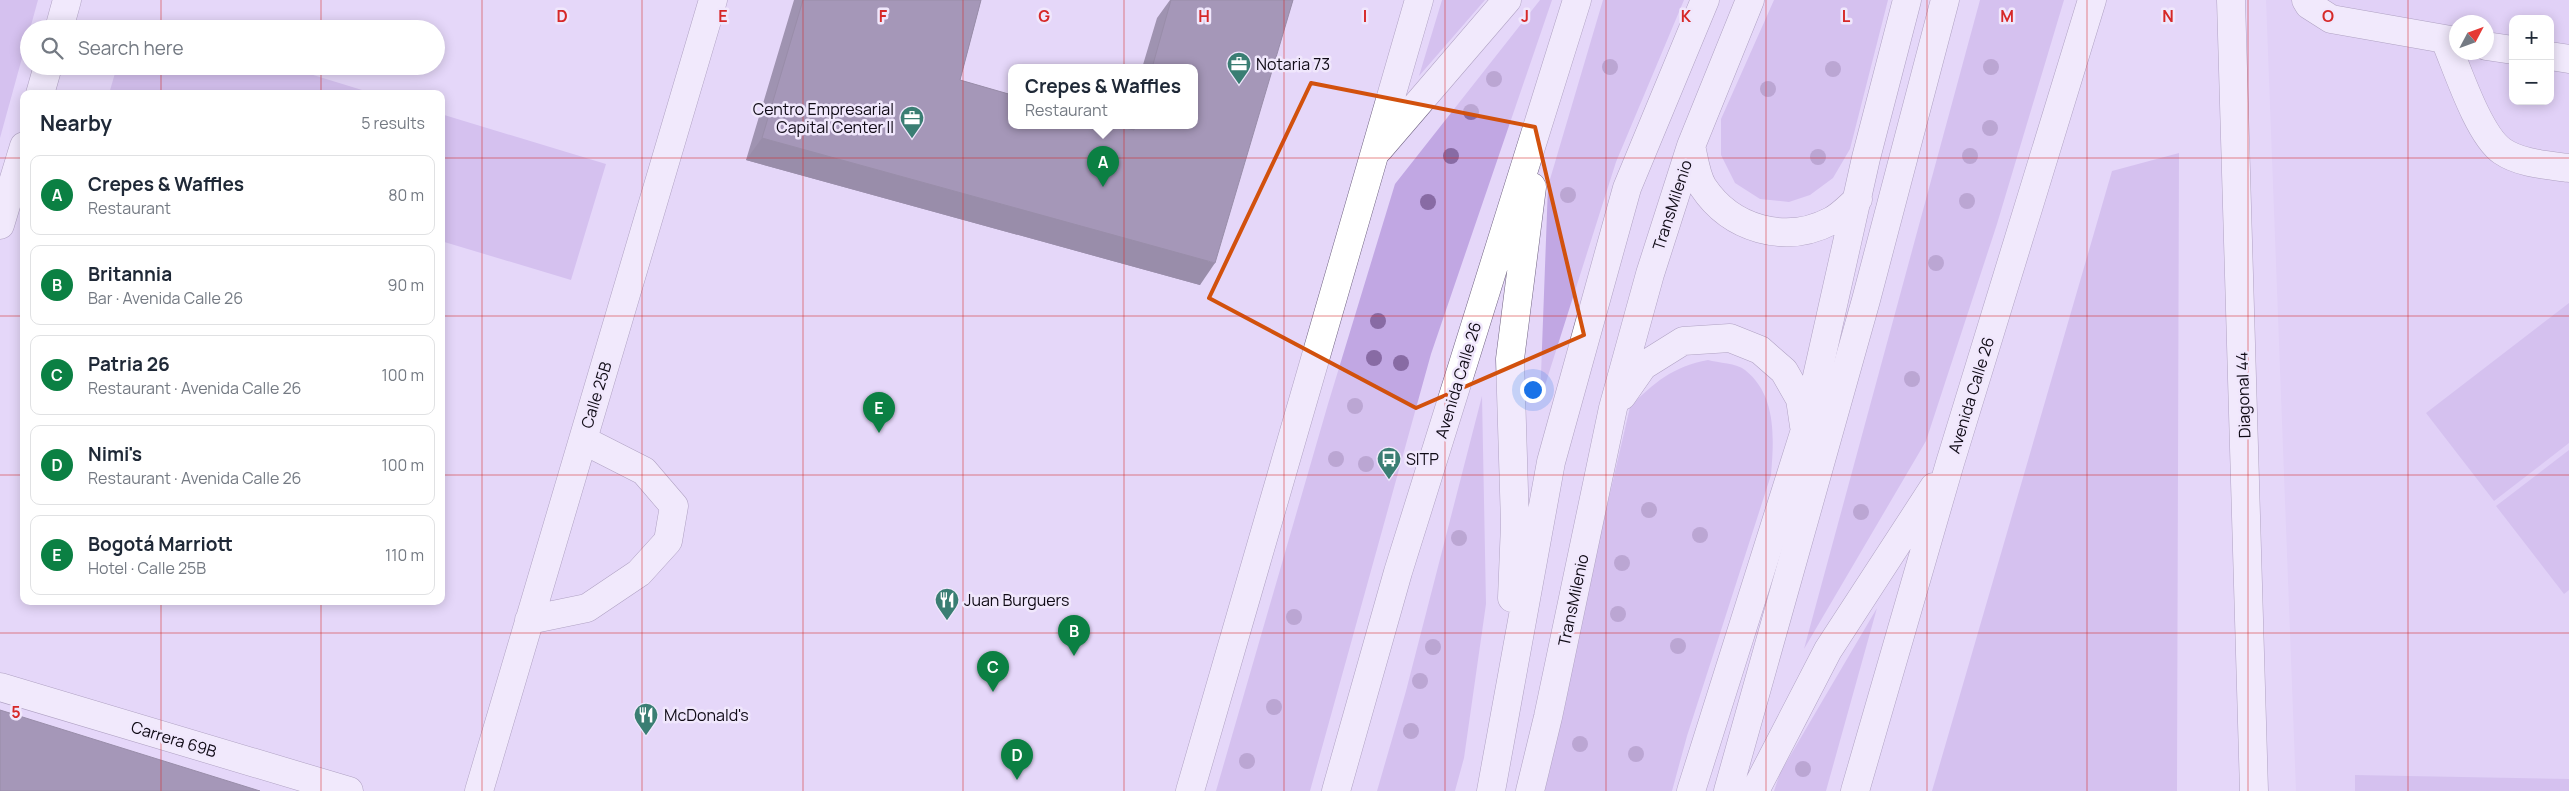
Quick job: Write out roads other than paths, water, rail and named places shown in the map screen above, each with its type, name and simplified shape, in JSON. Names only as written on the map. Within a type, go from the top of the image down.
[{"type":"main road","points":[[61,20],[67,0]]},
{"type":"main road","name":"Calle 25B","points":[[479,791],[713,0]]},
{"type":"main road","points":[[1190,791],[1419,0]]},
{"type":"main road","points":[[1373,156],[1507,0]]},
{"type":"main road","name":"Avenida Calle 26","points":[[1336,791],[1398,572],[1577,0]]},
{"type":"main road","points":[[1491,791],[1551,462],[1626,188],[1705,0]]},
{"type":"main road","name":"TransMilenio","points":[[1530,791],[1548,717],[1613,408],[1650,274],[1691,146],[1750,0]]},
{"type":"main road","name":"TransMilenio","points":[[1691,791],[1805,430],[1858,199],[1907,0]]},
{"type":"main road","points":[[1728,791],[1866,300],[1945,0]]},
{"type":"main road","name":"Avenida Calle 26","points":[[1855,791],[1950,463],[2092,0]]},
{"type":"main road","name":"Diagonal 44","points":[[2231,0],[2254,791]]},
{"type":"main road","points":[[2306,0],[2309,5],[2331,19],[2449,40]]},
{"type":"main road","points":[[2494,47],[2509,49]]},
{"type":"main road","points":[[2554,57],[2569,59]]},
{"type":"main road","points":[[2458,60],[2482,127],[2502,151],[2530,163],[2569,168]]},
{"type":"main road","points":[[41,90],[45,75]]},
{"type":"main road","points":[[1510,688],[1515,524],[1510,359],[1540,116]]},
{"type":"main road","name":"TransMilenio","points":[[1691,146],[1702,186],[1730,216],[1767,232],[1801,232],[1832,221],[1858,199]]},
{"type":"main road","points":[[0,225],[20,159]]},
{"type":"main road","name":"TransMilenio","points":[[1613,408],[1643,366],[1683,341],[1730,338],[1760,350],[1784,371],[1800,398],[1805,430]]},
{"type":"main road","points":[[529,620],[587,608],[640,573],[668,541],[674,506],[644,471],[582,440]]},
{"type":"main road","points":[[1754,791],[1828,650],[1950,463]]},
{"type":"main road","name":"Carrera 69B","points":[[0,687],[349,791]]},
{"type":"place","name":"Notaria 73","points":[[1239,85]]},
{"type":"place","name":"Centro Empresarial Capital Center II","points":[[912,139]]},
{"type":"place","name":"Crepes & Waffles","points":[[1103,187]]},
{"type":"place","name":"Bogotá Marriott","points":[[879,433]]},
{"type":"place","name":"SITP","points":[[1389,480]]},
{"type":"place","name":"Juan Burguers","points":[[947,621]]},
{"type":"place","name":"Britannia","points":[[1074,656]]},
{"type":"place","name":"Patria 26","points":[[993,692]]},
{"type":"place","name":"McDonald's","points":[[646,736]]},
{"type":"place","name":"Nimi's","points":[[1017,780]]}]
